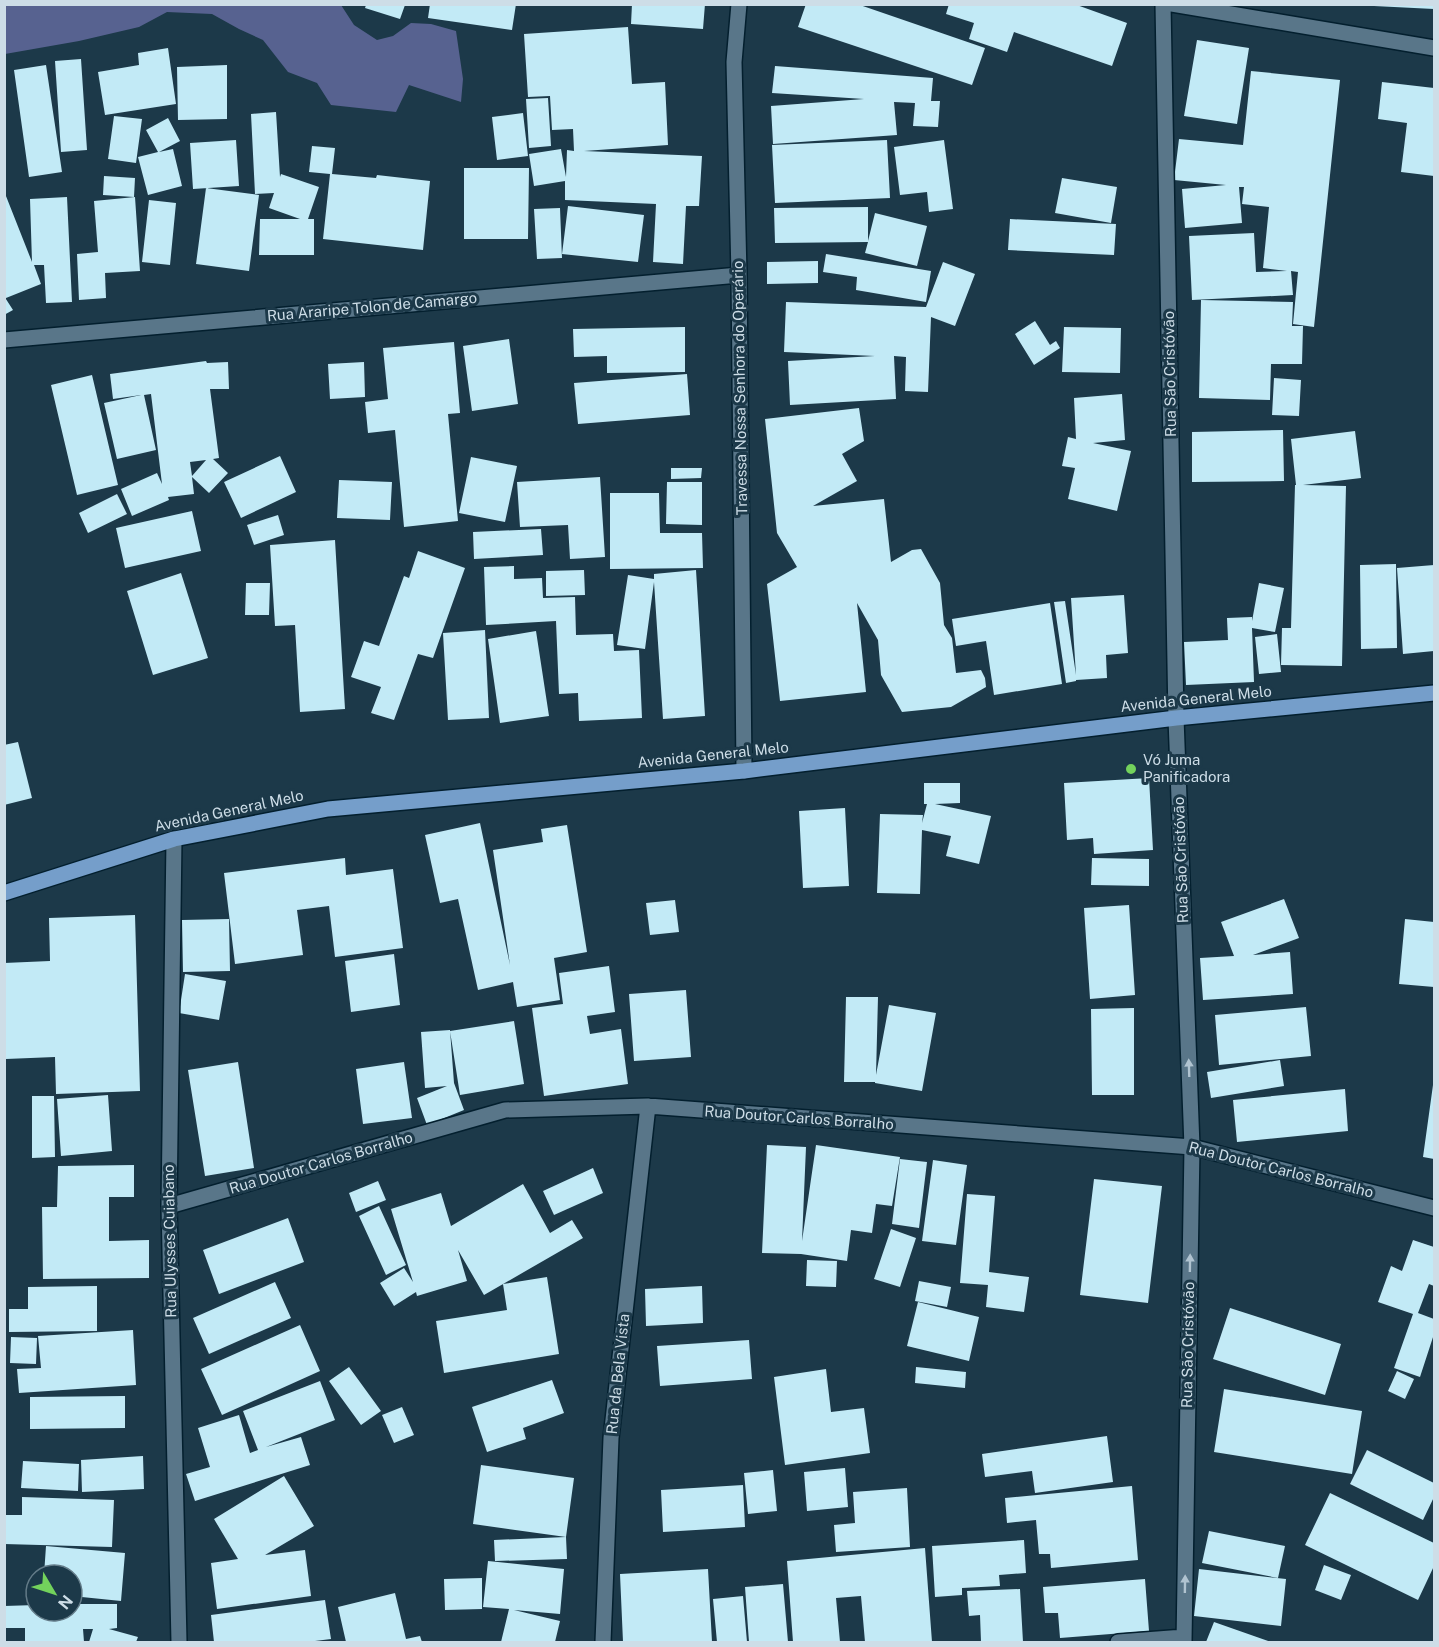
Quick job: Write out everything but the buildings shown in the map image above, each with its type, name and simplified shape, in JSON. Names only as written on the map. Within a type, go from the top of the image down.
[{"type":"main road","name":"Avenida General Melo","points":[[4,893],[174,839],[328,809],[744,771],[1176,718],[1434,693]]},
{"type":"street","name":"Travessa Nossa Senhora do Operário","points":[[739,4],[734,62],[739,275],[744,771]]},
{"type":"street","name":"Rua São Cristóvão","points":[[1163,4],[1176,718],[1192,1147],[1184,1640]]},
{"type":"street","points":[[1172,4],[1434,48]]},
{"type":"street","name":"Rua Araripe Tolon de Camargo","points":[[4,340],[739,275]]},
{"type":"street","name":"Rua Ulysses Cuiabano","points":[[174,839],[169,1206],[179,1642]]},
{"type":"street","name":"Rua Doutor Carlos Borralho","points":[[169,1206],[505,1110],[648,1106],[1192,1147],[1434,1208]]},
{"type":"street","name":"Rua da Bela Vista","points":[[603,1642],[611,1438],[648,1106]]},
{"type":"street","points":[[1118,1642],[1184,1640]]},
{"type":"shaded area","points":[[4,5],[341,5],[354,25],[377,40],[393,36],[411,23],[431,24],[456,31],[463,79],[461,102],[409,85],[396,112],[331,105],[317,83],[288,72],[263,40],[212,14],[167,12],[139,27],[79,41],[5,54]]},
{"type":"place","name":"Vó Juma Panificadora","points":[[1131,769]]}]
